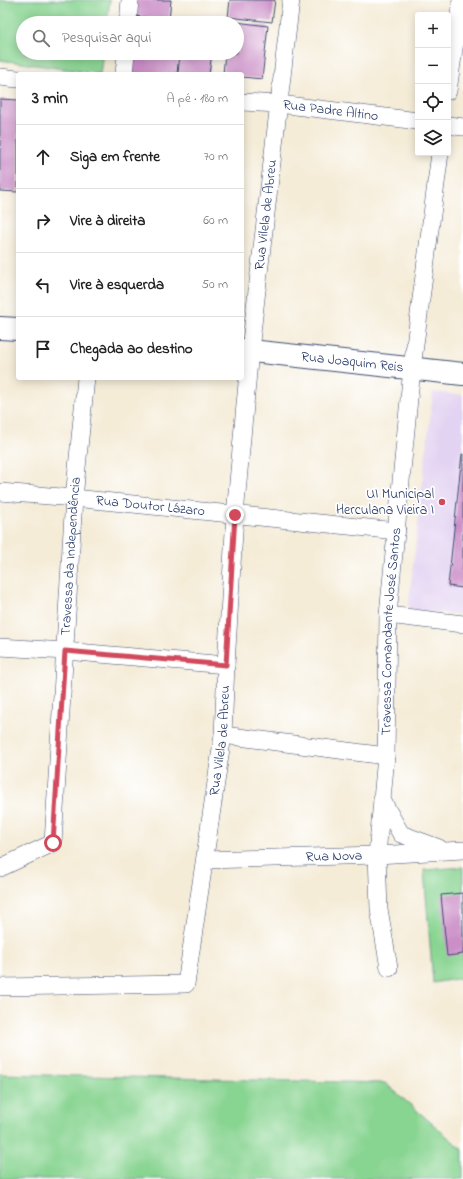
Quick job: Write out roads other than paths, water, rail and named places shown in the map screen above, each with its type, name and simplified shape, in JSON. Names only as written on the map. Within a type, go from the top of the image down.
[{"type":"street","points":[[129,16],[130,0]]},
{"type":"street","name":"Rua Vilela de Abreu","points":[[0,987],[186,984],[223,735],[246,350],[292,0]]},
{"type":"street","points":[[449,84],[461,0]]},
{"type":"street","points":[[124,72],[125,60]]},
{"type":"street","points":[[0,77],[16,79]]},
{"type":"street","name":"Rua Padre Altino","points":[[244,102],[279,104],[415,121]]},
{"type":"street","points":[[451,125],[463,127]]},
{"type":"street","name":"Travessa Comandante José Santos","points":[[389,968],[379,909],[377,854],[386,756],[388,616],[412,368],[440,156]]},
{"type":"street","points":[[0,328],[16,329]]},
{"type":"street","name":"Rua Joaquim Reis","points":[[246,350],[463,374]]},
{"type":"street","name":"Travessa da Independência","points":[[0,868],[53,843],[74,498],[86,380]]},
{"type":"street","name":"Rua Doutor Lázaro","points":[[0,492],[74,498],[396,531]]},
{"type":"street","points":[[388,616],[463,624]]},
{"type":"street","points":[[0,647],[226,665]]},
{"type":"street","points":[[223,735],[386,756]]},
{"type":"street","points":[[382,800],[401,834],[445,850]]},
{"type":"street","name":"Rua Nova","points":[[205,860],[463,850]]},
{"type":"place","name":"UI Municipal Herculana Vieira I","points":[[442,502]]}]
